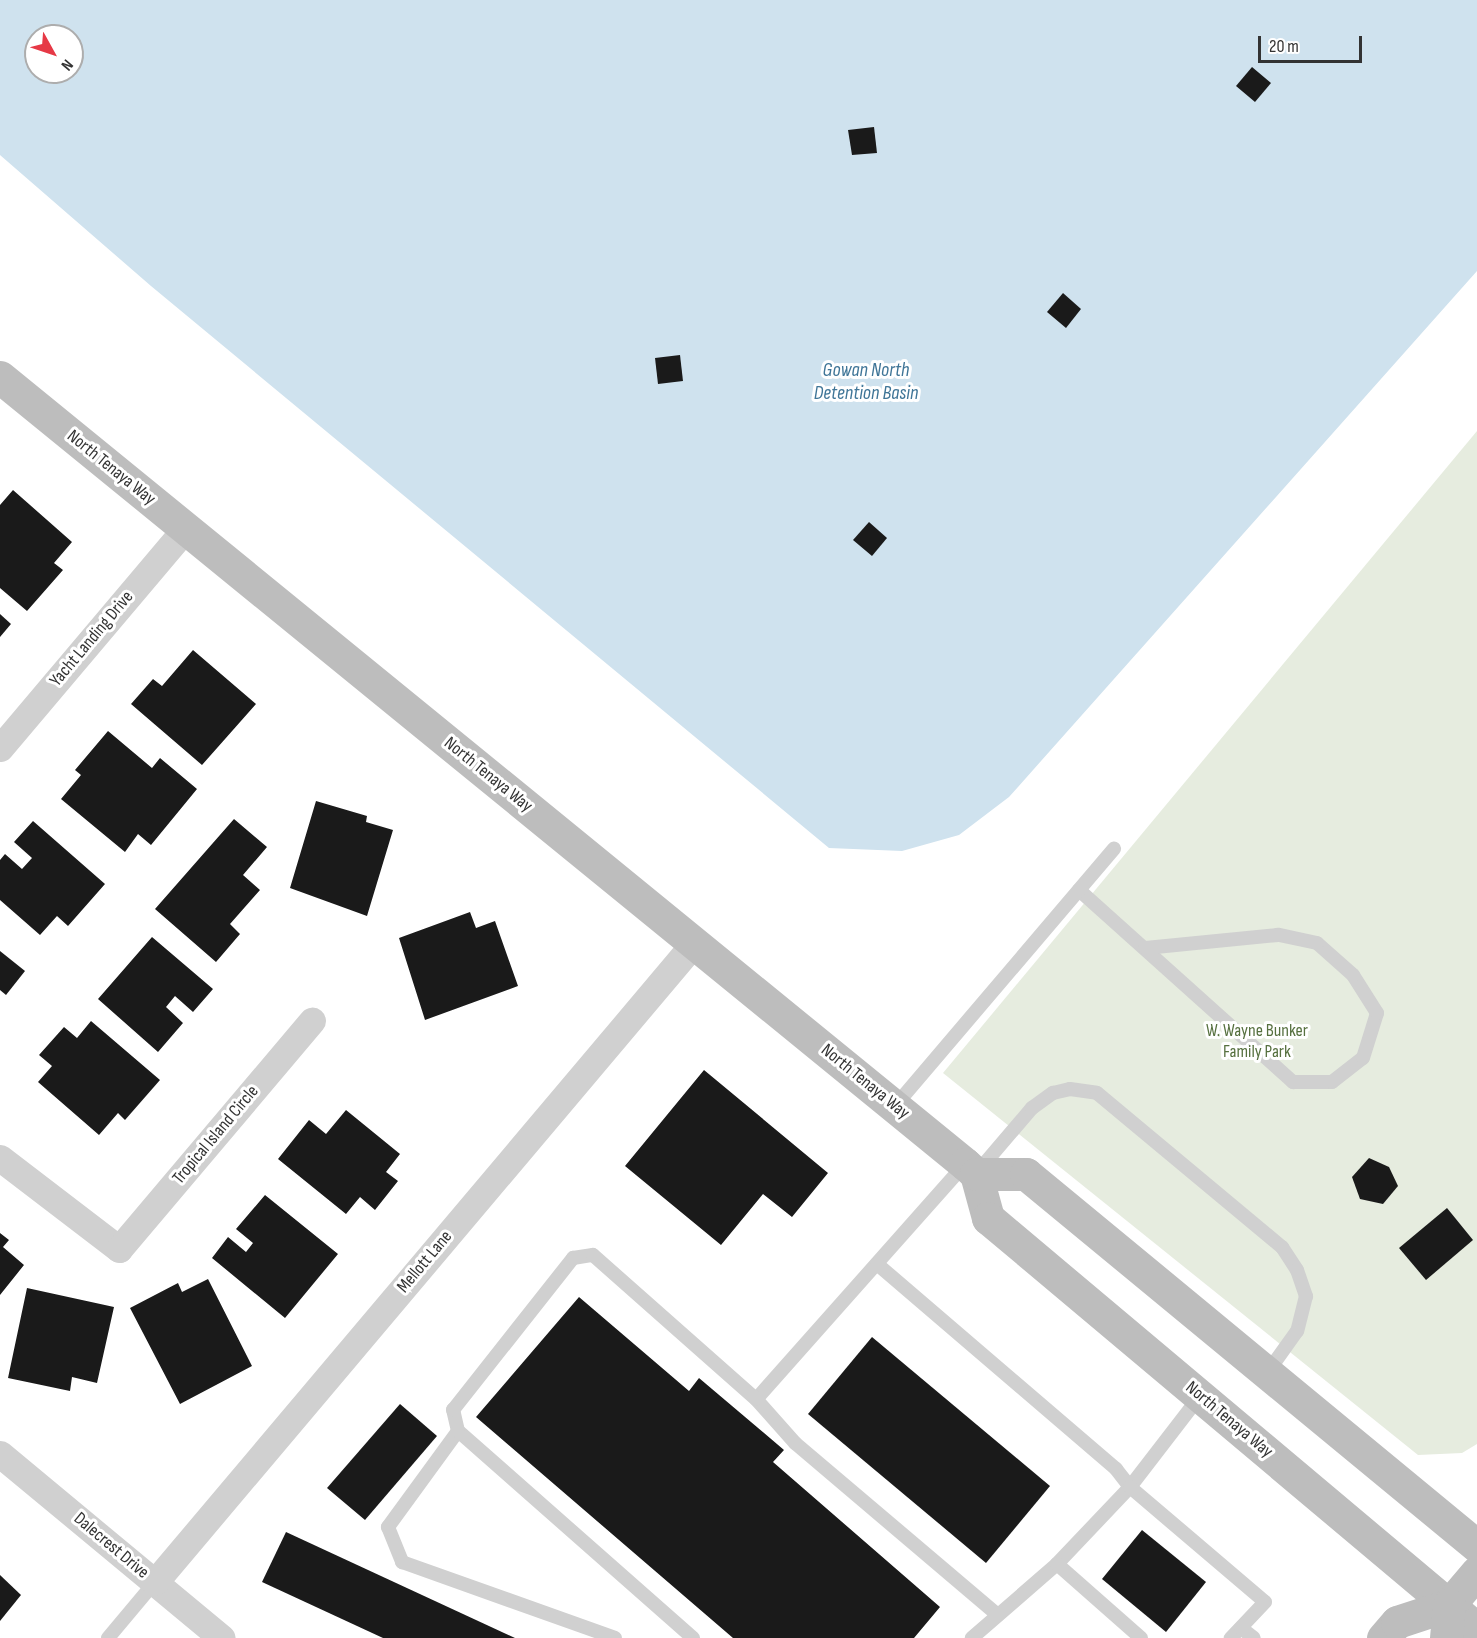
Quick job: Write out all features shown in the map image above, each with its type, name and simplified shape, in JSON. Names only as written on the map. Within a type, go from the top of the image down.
[{"type":"main road","name":"North Tenaya Way","points":[[0,377],[970,1169],[988,1218],[1477,1629]]},
{"type":"main road","points":[[970,1169],[1026,1174],[1477,1546]]},
{"type":"main road","points":[[1383,1638],[1398,1622],[1449,1605],[1477,1572]]},
{"type":"main road","points":[[1446,1638],[1449,1605]]},
{"type":"street","name":"Yacht Landing Drive","points":[[0,748],[185,529]]},
{"type":"street","name":"Mellott Lane","points":[[155,1582],[694,942]]},
{"type":"street","name":"Tropical Island Circle","points":[[0,1158],[119,1249],[312,1021]]},
{"type":"street","name":"Dalecrest Drive","points":[[0,1454],[222,1638]]},
{"type":"lane","points":[[895,1106],[1114,849]]},
{"type":"lane","points":[[1079,890],[1293,1082],[1332,1082],[1363,1058],[1377,1014],[1353,975],[1317,943],[1278,935],[1146,948]]},
{"type":"lane","points":[[756,1399],[877,1264],[970,1169],[1032,1108],[1053,1093],[1071,1089],[1097,1093],[1282,1247],[1298,1270],[1305,1296],[1297,1331],[1267,1373]]},
{"type":"lane","points":[[693,1638],[458,1431],[453,1410],[573,1258],[594,1255],[756,1399],[795,1443],[998,1615]]},
{"type":"lane","points":[[877,1264],[1116,1469],[1130,1487],[1265,1602],[1236,1633],[1254,1638]]},
{"type":"lane","points":[[972,1638],[1058,1564],[1130,1487],[1200,1396]]},
{"type":"lane","points":[[458,1431],[388,1527],[402,1562],[615,1638]]},
{"type":"lane","points":[[1058,1564],[1141,1638]]},
{"type":"lane","points":[[108,1638],[155,1582]]},
{"type":"green space","name":"W. Wayne Bunker Family Park","points":[[1477,431],[1477,1444],[1462,1453],[1418,1455],[943,1073]]},
{"type":"water","name":"Gowan North Detention Basin","points":[[0,0],[1477,0],[1477,271],[1009,797],[959,835],[902,851],[829,848],[151,286],[0,155]]},
{"type":"building","points":[[1252,67],[1271,83],[1255,102],[1236,86]]},
{"type":"building","points":[[874,127],[877,153],[852,155],[848,130]]},
{"type":"building","points":[[1063,293],[1081,309],[1066,328],[1047,312]]},
{"type":"building","points":[[680,355],[683,381],[658,384],[655,358]]},
{"type":"building","points":[[13,490],[72,542],[54,563],[63,570],[27,611],[0,588],[0,505]]},
{"type":"building","points":[[869,522],[887,538],[872,556],[853,540]]},
{"type":"building","points":[[0,614],[11,624],[0,637]]},
{"type":"building","points":[[193,650],[256,704],[202,765],[131,704],[153,679],[162,686]]},
{"type":"building","points":[[108,731],[152,768],[160,758],[197,789],[151,845],[138,834],[125,852],[61,799],[81,775],[75,770]]},
{"type":"building","points":[[316,801],[367,816],[366,822],[393,830],[367,916],[290,888]]},
{"type":"building","points":[[234,819],[267,847],[243,875],[260,890],[230,924],[240,934],[216,962],[155,909]]},
{"type":"building","points":[[33,821],[105,884],[68,926],[57,916],[40,935],[0,900],[0,860],[5,854],[22,869],[32,858],[14,842]]},
{"type":"building","points":[[470,912],[476,928],[495,921],[518,986],[425,1020],[399,938]]},
{"type":"building","points":[[152,937],[213,989],[193,1012],[175,996],[166,1007],[183,1023],[158,1052],[98,999]]},
{"type":"building","points":[[0,951],[25,971],[6,995],[0,990]]},
{"type":"building","points":[[91,1021],[160,1080],[125,1120],[118,1113],[99,1135],[38,1082],[52,1066],[39,1055],[64,1027],[77,1038]]},
{"type":"building","points":[[704,1070],[828,1173],[792,1217],[763,1194],[721,1245],[625,1166]]},
{"type":"building","points":[[346,1110],[400,1154],[386,1172],[398,1181],[375,1210],[360,1197],[346,1214],[278,1159],[309,1120],[326,1134]]},
{"type":"building","points":[[1369,1158],[1389,1167],[1398,1186],[1383,1204],[1360,1199],[1352,1177]]},
{"type":"building","points":[[265,1195],[338,1254],[285,1318],[212,1258],[228,1237],[246,1252],[253,1243],[236,1229]]},
{"type":"building","points":[[1447,1208],[1473,1240],[1426,1280],[1399,1248]]},
{"type":"building","points":[[0,1233],[9,1240],[3,1247],[24,1265],[0,1295]]},
{"type":"building","points":[[208,1279],[252,1366],[180,1404],[130,1308],[178,1283],[182,1292]]},
{"type":"building","points":[[27,1288],[114,1307],[97,1383],[72,1377],[70,1391],[8,1378]]},
{"type":"building","points":[[579,1297],[689,1391],[699,1378],[784,1450],[773,1462],[940,1607],[914,1638],[733,1638],[476,1417]]},
{"type":"building","points":[[872,1337],[1050,1486],[986,1563],[808,1414]]},
{"type":"building","points":[[400,1404],[437,1436],[365,1520],[327,1488]]},
{"type":"building","points":[[1142,1530],[1206,1582],[1166,1632],[1102,1579]]},
{"type":"building","points":[[286,1532],[515,1638],[383,1638],[262,1582]]},
{"type":"building","points":[[0,1575],[21,1595],[0,1621]]}]
